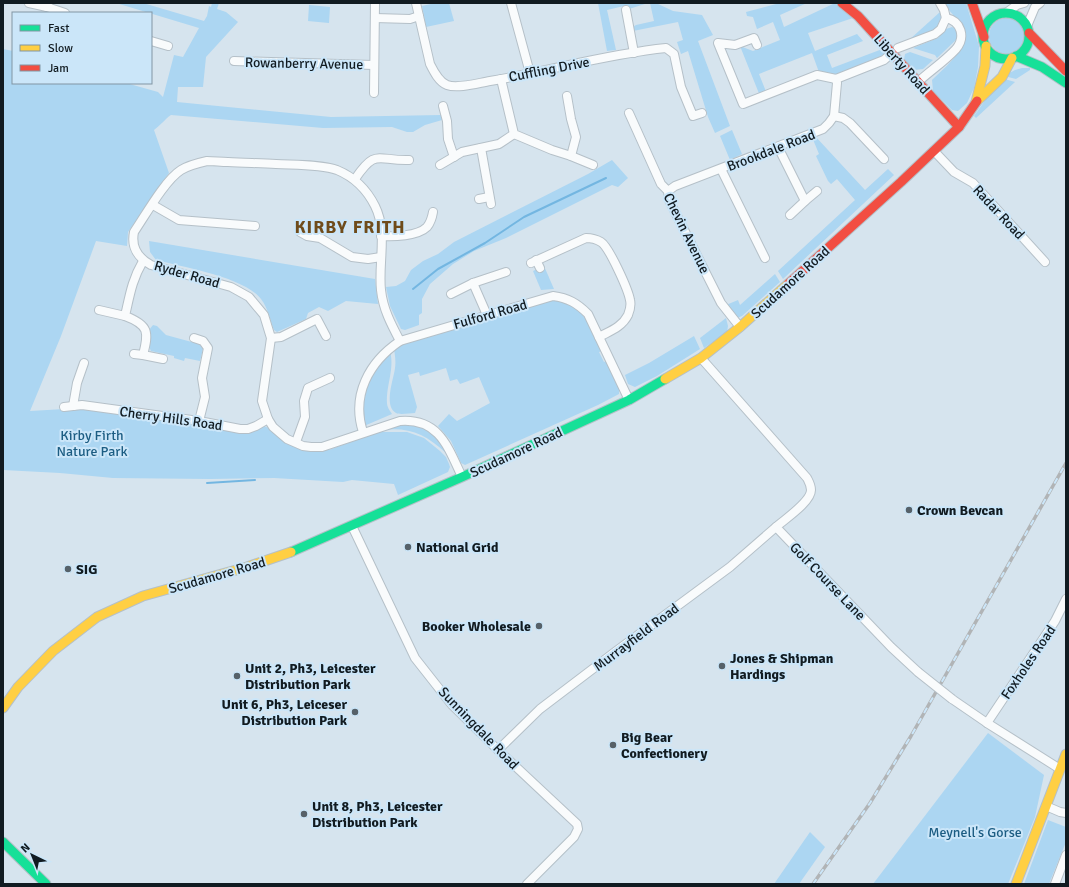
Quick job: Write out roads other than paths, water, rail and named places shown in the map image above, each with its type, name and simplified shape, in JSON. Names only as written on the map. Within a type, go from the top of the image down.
[{"type":"main road","name":"Liberty Road","points":[[842,3],[895,51],[918,82],[959,127]]},
{"type":"main road","points":[[972,3],[985,42],[994,55],[1000,58],[1014,57],[1041,65],[1052,71],[1066,83]]},
{"type":"main road","points":[[985,42],[984,31],[990,20],[1001,12],[1019,16],[1024,21],[1028,30],[1051,57],[1066,71]]},
{"type":"main road","points":[[1014,57],[1022,52],[1027,46],[1029,40],[1028,30]]},
{"type":"main road","name":"Scudamore Road","points":[[976,102],[985,66],[985,42]]},
{"type":"main road","name":"Scudamore Road","points":[[3,708],[18,687],[53,651],[97,617],[143,596],[247,568],[296,550],[352,526],[629,400],[701,358],[740,327],[959,127],[976,102],[1002,77],[1014,57]]},
{"type":"main road","points":[[1016,884],[1066,754]]},
{"type":"main road","points":[[3,842],[46,884]]},
{"type":"street","points":[[29,3],[48,5],[63,12]]},
{"type":"street","name":"Rowanberry Avenue","points":[[374,93],[375,3]]},
{"type":"street","name":"Cuffling Drive","points":[[416,3],[430,64],[434,73],[447,85],[456,86],[501,79],[666,48],[674,54],[681,87],[693,116],[702,113]]},
{"type":"street","points":[[511,3],[530,73]]},
{"type":"street","points":[[757,45],[754,38],[735,45],[718,43],[743,104],[817,75],[836,79],[884,60],[895,51],[935,34],[942,29],[946,18],[940,3]]},
{"type":"street","points":[[1001,12],[1024,3]]},
{"type":"street","points":[[1028,30],[1035,7],[1040,3]]},
{"type":"street","points":[[626,10],[634,53]]},
{"type":"street","points":[[375,18],[410,19],[419,16]]},
{"type":"street","points":[[918,82],[957,48],[962,38],[960,27],[955,22],[946,18]]},
{"type":"street","points":[[152,41],[168,46]]},
{"type":"street","name":"Rowanberry Avenue","points":[[234,61],[374,65]]},
{"type":"street","points":[[501,79],[514,134]]},
{"type":"street","points":[[836,79],[837,83],[834,116],[843,118],[850,122],[884,159]]},
{"type":"street","points":[[567,96],[570,119],[576,137],[571,156]]},
{"type":"street","points":[[443,106],[447,121],[448,139],[454,157]]},
{"type":"street","name":"Chevin Avenue","points":[[629,114],[661,184],[668,191],[669,200],[721,303],[740,327]]},
{"type":"street","name":"Brookdale Road","points":[[668,191],[675,186],[823,129],[830,124],[834,116]]},
{"type":"street","points":[[440,164],[462,152],[499,144],[514,134]]},
{"type":"street","points":[[514,134],[594,166]]},
{"type":"street","points":[[778,147],[805,201]]},
{"type":"street","points":[[479,199],[490,200],[481,148]]},
{"type":"street","name":"Radar Road","points":[[934,151],[954,172],[973,183],[1045,262]]},
{"type":"street","points":[[355,180],[364,167],[373,159],[409,160]]},
{"type":"street","name":"Ryder Road","points":[[400,340],[388,320],[380,289],[380,218],[363,188],[355,180],[335,169],[324,167],[208,161],[194,164],[181,170],[172,177],[134,232],[133,238],[135,250],[143,261],[151,265],[231,287],[249,297],[264,315],[271,338],[262,401],[268,419],[280,434],[311,447],[322,447],[363,432],[400,421],[410,420],[420,422],[430,426],[441,437],[462,477]]},
{"type":"street","points":[[721,169],[765,258]]},
{"type":"street","points":[[790,215],[817,191]]},
{"type":"street","points":[[153,205],[179,220],[255,226]]},
{"type":"street","points":[[381,236],[391,237],[416,233],[426,228],[431,221],[433,212]]},
{"type":"street","points":[[303,237],[320,238],[352,257],[368,259],[381,257]]},
{"type":"street","points":[[536,264],[586,238],[601,242],[606,248],[631,301],[630,308],[623,322],[617,328],[599,337]]},
{"type":"street","points":[[125,316],[135,274],[143,261]]},
{"type":"street","points":[[452,294],[473,283],[506,272]]},
{"type":"street","points":[[473,283],[487,315]]},
{"type":"street","name":"Fulford Road","points":[[363,432],[359,420],[359,406],[361,393],[366,379],[372,367],[380,357],[400,340],[553,296],[573,301],[588,314],[629,400]]},
{"type":"street","points":[[99,310],[139,321],[144,327],[146,334],[143,355]]},
{"type":"street","points":[[271,338],[281,337],[317,319],[326,336]]},
{"type":"street","points":[[194,338],[203,341],[208,348],[202,378],[204,397],[199,421]]},
{"type":"street","points":[[134,354],[163,359]]},
{"type":"street","points":[[701,358],[807,478],[810,484],[811,491],[806,501],[776,527]]},
{"type":"street","points":[[73,406],[77,383],[84,363]]},
{"type":"street","points":[[296,442],[305,417],[304,401],[308,388],[330,378]]},
{"type":"street","name":"Cherry Hills Road","points":[[64,407],[82,406],[248,429],[268,419]]},
{"type":"street","name":"Sunningdale Road","points":[[352,526],[415,658],[452,705],[577,824],[578,829],[574,837],[527,884]]},
{"type":"street","name":"Golf Course Lane","points":[[776,527],[891,647],[918,672],[952,699],[987,723],[1060,769]]},
{"type":"street","name":"Murrayfield Road","points":[[498,750],[540,709],[730,567],[776,527]]},
{"type":"street","name":"Foxholes Road","points":[[987,723],[1055,622],[1066,599]]},
{"type":"street","points":[[1046,806],[1066,813]]},
{"type":"street","points":[[1055,884],[1066,855]]},
{"type":"waterway","points":[[413,289],[438,269],[485,243],[524,217],[606,178]]},
{"type":"waterway","points":[[207,483],[255,480]]},
{"type":"railway","points":[[813,884],[870,803],[911,736],[1066,463]]},
{"type":"place","name":"Crown Bevcan","points":[[909,510]]},
{"type":"place","name":"National Grid","points":[[408,547]]},
{"type":"place","name":"SIG","points":[[68,569]]},
{"type":"place","name":"Booker Wholesale","points":[[539,626]]},
{"type":"place","name":"Jones & Shipman Hardings","points":[[722,666]]},
{"type":"place","name":"Unit 2, Ph3, Leicester Distribution Park","points":[[237,676]]},
{"type":"place","name":"Unit 6, Ph3, Leiceser Distribution Park","points":[[355,712]]},
{"type":"place","name":"Big Bear Confectionery","points":[[613,745]]},
{"type":"place","name":"Unit 8, Ph3, Leicester Distribution Park","points":[[304,814]]},
{"type":"district","name":"KIRBY FRITH","points":[[350,227]]},
{"type":"park label","name":"Kirby Firth Nature Park","points":[[92,444]]},
{"type":"park label","name":"Meynell's Gorse","points":[[975,832]]}]
